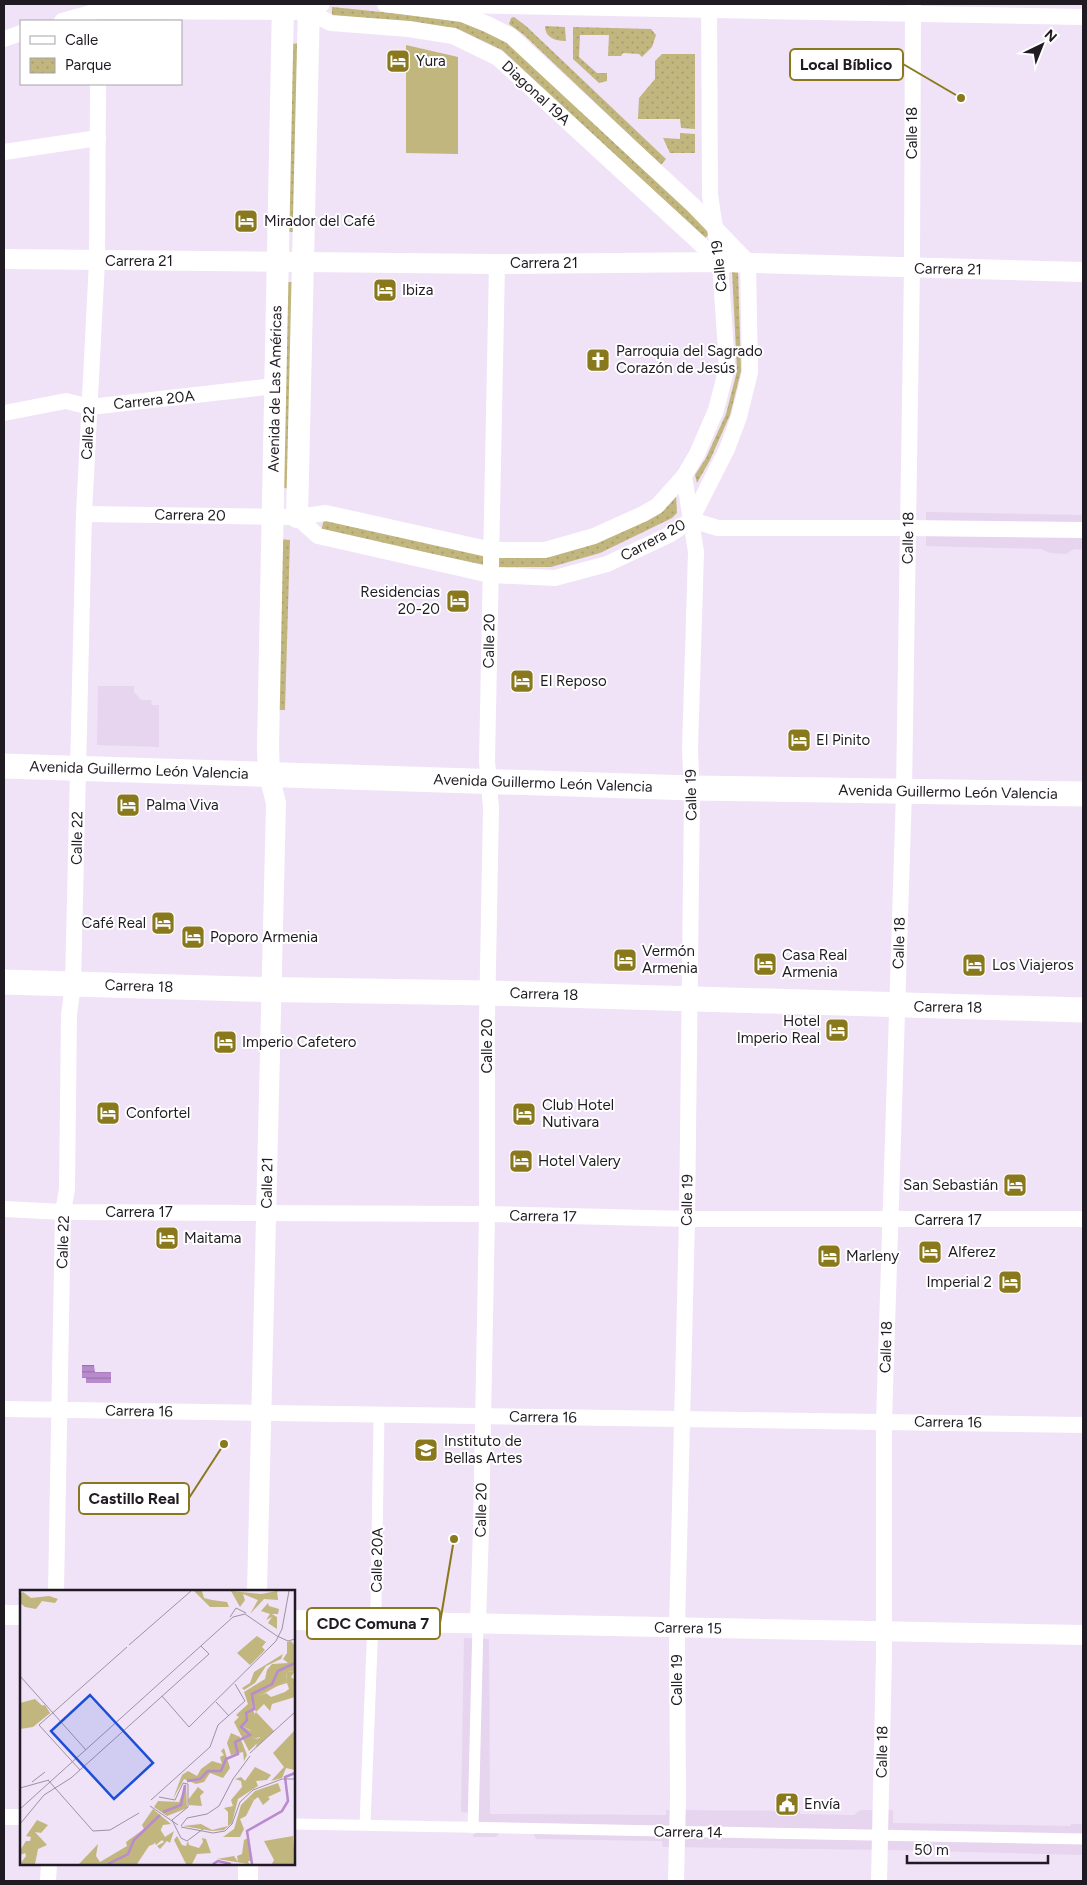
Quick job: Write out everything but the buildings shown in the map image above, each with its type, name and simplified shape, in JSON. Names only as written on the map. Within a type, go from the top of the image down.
[{"type":"main road","name":"Avenida de Las Américas","points":[[297,517],[313,6]]},
{"type":"main road","name":"Avenida de Las Américas","points":[[269,775],[272,516],[283,8]]},
{"type":"main road","name":"Avenida Guillermo León Valencia","points":[[4,766],[692,788],[1083,794]]},
{"type":"main road","name":"Carrera 18","points":[[4,982],[271,990],[488,993],[1083,1010]]},
{"type":"street","name":"Diagonal 19A","points":[[385,4],[462,14],[511,36],[715,227],[748,262]]},
{"type":"street","points":[[397,4],[913,9],[1083,17]]},
{"type":"street","name":"Diagonal 19A","points":[[313,6],[331,24],[409,30],[453,36],[498,58],[720,262]]},
{"type":"street","points":[[66,20],[98,12],[313,6]]},
{"type":"street","points":[[483,6],[511,36]]},
{"type":"street","name":"Calle 19","points":[[676,1881],[677,1628],[687,1219],[692,788],[690,750],[696,552],[684,476],[697,454],[716,410],[727,367],[720,262],[710,195],[709,7]]},
{"type":"street","name":"Calle 18","points":[[879,1881],[884,1631],[884,1421],[904,792],[912,268],[913,9]]},
{"type":"street","points":[[4,38],[20,33]]},
{"type":"street","name":"Calle 22","points":[[56,1590],[63,1212],[67,1189],[69,1015],[74,984],[84,514],[97,261],[98,85]]},
{"type":"street","points":[[4,152],[98,138]]},
{"type":"street","name":"Carrera 21","points":[[4,259],[496,264],[748,262],[1083,272]]},
{"type":"street","name":"Calle 19","points":[[692,520],[727,449],[739,417],[750,372],[748,262]]},
{"type":"street","name":"Calle 20","points":[[473,1828],[487,1214],[491,808],[488,781],[496,264]]},
{"type":"street","name":"Carrera 20A","points":[[4,413],[66,401],[90,407],[276,386]]},
{"type":"street","name":"Carrera 20","points":[[84,514],[297,517],[326,514],[492,550],[545,550],[594,536],[629,521],[657,506],[684,476]]},
{"type":"street","name":"Carrera 20","points":[[297,517],[318,536],[490,575],[555,578],[607,564],[671,534],[692,520],[718,528],[1083,530]]},
{"type":"street","name":"Calle 21","points":[[257,1590],[276,803],[269,775]]},
{"type":"street","name":"Carrera 17","points":[[4,1209],[63,1212],[487,1214],[687,1219],[1083,1219]]},
{"type":"street","name":"Carrera 16","points":[[4,1409],[1083,1425]]},
{"type":"street","name":"Calle 20A","points":[[365,1826],[373,1620],[376,1605],[379,1415]]},
{"type":"street","points":[[4,1615],[20,1616]]},
{"type":"street","name":"Carrera 15","points":[[295,1620],[1083,1635]]},
{"type":"street","points":[[4,1816],[20,1817]]},
{"type":"street","name":"Carrera 14","points":[[295,1824],[1083,1839]]},
{"type":"street","points":[[48,1881],[49,1865]]},
{"type":"street","points":[[248,1865],[248,1881]]},
{"type":"shaded area","points":[[926,512],[1083,515],[1083,550],[1074,549],[1066,554],[1050,553],[1041,549],[926,546]]},
{"type":"shaded area","points":[[98,686],[134,686],[134,692],[141,700],[151,700],[152,705],[159,705],[159,747],[97,745]]},
{"type":"shaded area","points":[[82,1365],[94,1365],[95,1372],[111,1372],[111,1383],[86,1383],[86,1378],[82,1378]]},
{"type":"shaded area","points":[[464,1638],[489,1639],[490,1814],[666,1815],[666,1810],[800,1811],[800,1814],[854,1815],[860,1810],[893,1810],[893,1823],[1071,1826],[1071,1824],[1083,1824],[1083,1855],[663,1847],[662,1841],[536,1839],[531,1829],[504,1828],[496,1837],[473,1837],[473,1813],[461,1812]]},
{"type":"green space","points":[[332,7],[460,20],[507,42],[712,231],[705,238],[502,50],[456,28],[332,18]]},
{"type":"green space","points":[[514,17],[526,26],[666,159],[661,165],[524,35],[509,24],[511,18]]},
{"type":"green space","points":[[545,26],[565,27],[566,41],[549,36]]},
{"type":"green space","points":[[573,27],[651,29],[656,35],[652,47],[642,57],[639,54],[623,53],[621,56],[608,56],[609,35],[580,35],[579,57],[597,73],[607,73],[607,81],[599,83],[573,59]]},
{"type":"green space","points":[[300,43],[297,232],[286,232],[291,44]]},
{"type":"green space","points":[[406,45],[458,57],[458,154],[406,153]]},
{"type":"green space","points":[[662,54],[695,54],[695,129],[681,128],[680,119],[638,119],[639,98],[655,79],[655,61]]},
{"type":"green space","points":[[680,133],[695,134],[695,153],[670,153],[663,138],[680,139]]},
{"type":"green space","points":[[732,270],[738,271],[741,371],[730,415],[710,460],[697,483],[695,475],[706,458],[726,414],[737,371]]},
{"type":"green space","points":[[286,282],[294,282],[289,489],[281,487]]},
{"type":"green space","points":[[676,495],[677,513],[672,518],[600,553],[551,567],[499,567],[499,556],[548,556]]},
{"type":"green space","points":[[324,520],[486,554],[485,565],[321,531]]},
{"type":"green space","points":[[280,539],[290,540],[285,710],[277,710]]},
{"type":"place","name":"Yura","points":[[398,61]]},
{"type":"place","name":"Local Bíblico","points":[[961,98]]},
{"type":"place","name":"Mirador del Café","points":[[246,221]]},
{"type":"place","name":"Ibiza","points":[[385,290]]},
{"type":"place","name":"Parroquia del Sagrado Corazón de Jesús","points":[[598,360]]},
{"type":"place","name":"Residencias 20-20","points":[[458,601]]},
{"type":"place","name":"El Reposo","points":[[522,681]]},
{"type":"place","name":"El Pinito","points":[[799,740]]},
{"type":"place","name":"Palma Viva","points":[[128,805]]},
{"type":"place","name":"Café Real","points":[[163,923]]},
{"type":"place","name":"Poporo Armenia","points":[[193,937]]},
{"type":"place","name":"Vermón Armenia","points":[[625,960]]},
{"type":"place","name":"Casa Real Armenia","points":[[765,964]]},
{"type":"place","name":"Los Viajeros","points":[[974,965]]},
{"type":"place","name":"Hotel Imperio Real","points":[[837,1030]]},
{"type":"place","name":"Imperio Cafetero","points":[[225,1042]]},
{"type":"place","name":"Confortel","points":[[108,1113]]},
{"type":"place","name":"Club Hotel Nutivara","points":[[524,1114]]},
{"type":"place","name":"Hotel Valery","points":[[521,1161]]},
{"type":"place","name":"San Sebastián","points":[[1015,1185]]},
{"type":"place","name":"Maitama","points":[[167,1238]]},
{"type":"place","name":"Alferez","points":[[930,1252]]},
{"type":"place","name":"Marleny","points":[[829,1256]]},
{"type":"place","name":"Imperial 2","points":[[1010,1282]]},
{"type":"place","name":"Castillo Real","points":[[224,1444]]},
{"type":"place","name":"Instituto de Bellas Artes","points":[[426,1450]]},
{"type":"place","name":"CDC Comuna 7","points":[[454,1539]]},
{"type":"place","name":"Envía","points":[[787,1804]]}]
